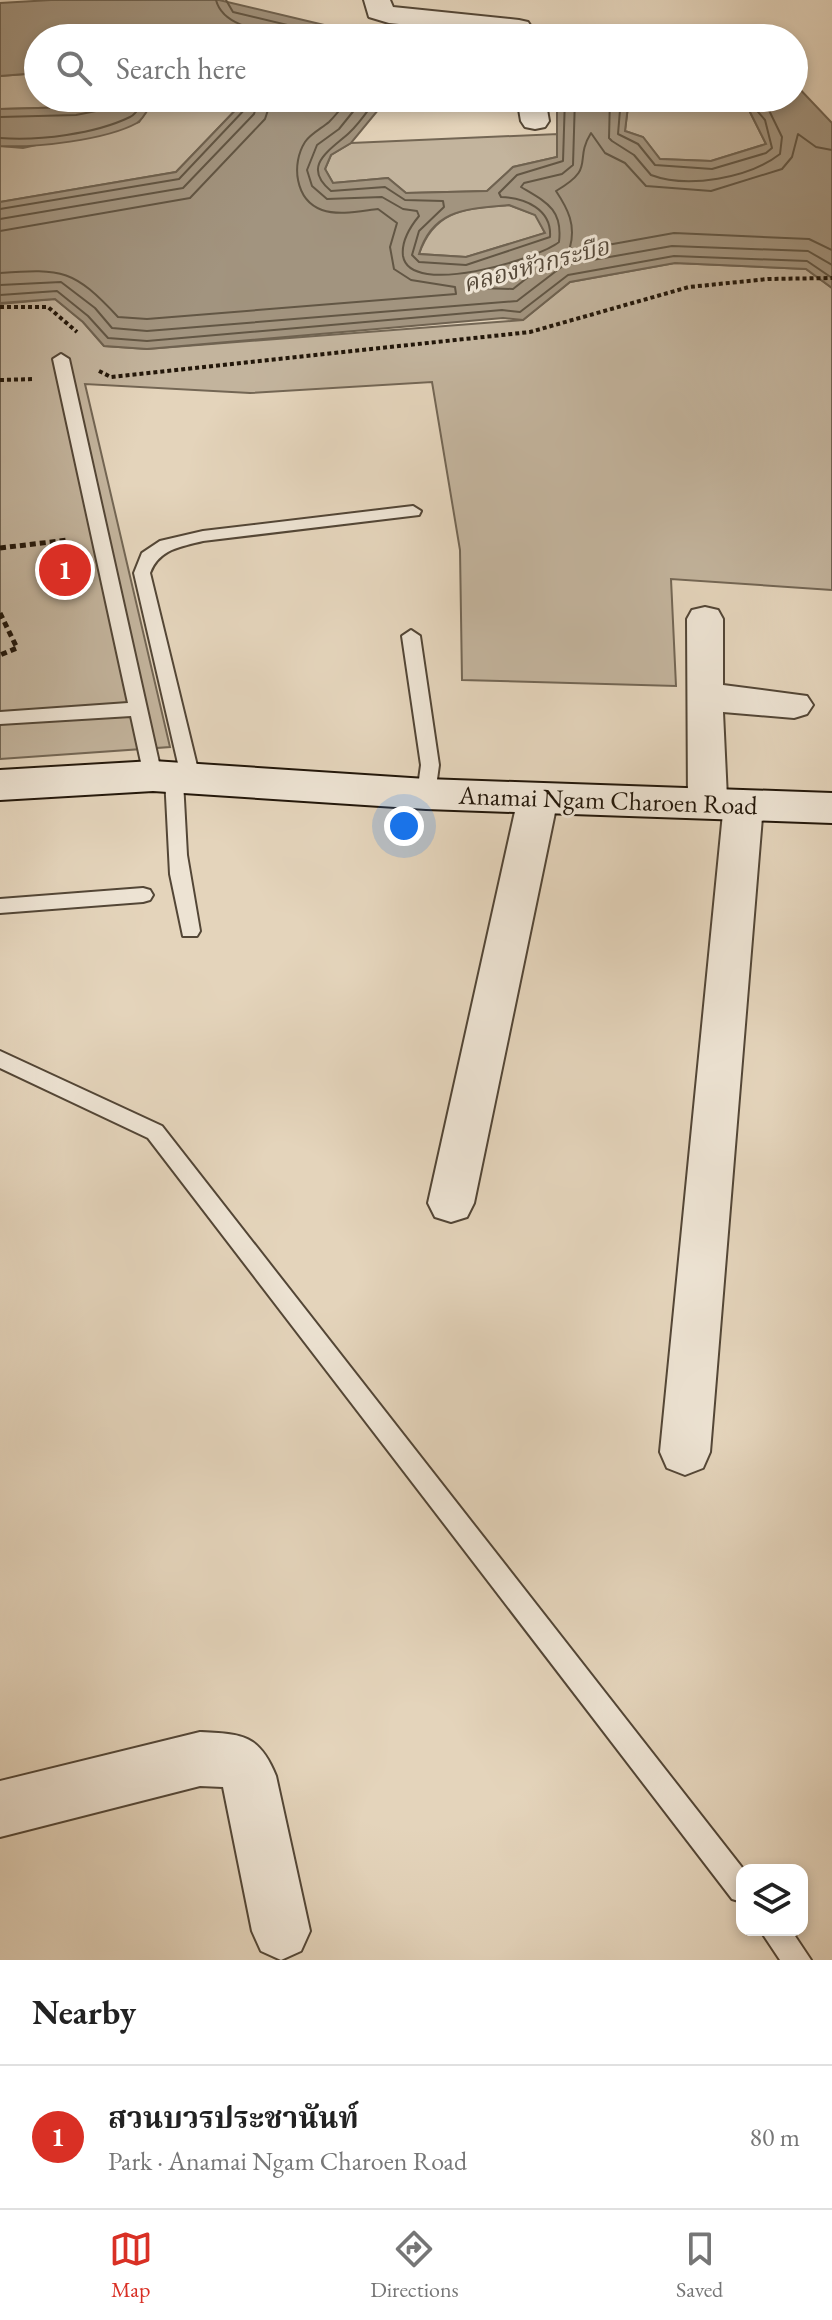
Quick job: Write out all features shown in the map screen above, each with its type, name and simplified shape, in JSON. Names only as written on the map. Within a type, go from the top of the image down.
[{"type":"street","points":[[377,0],[378,11],[389,15],[454,24]]},
{"type":"street","points":[[524,24],[533,0]]},
{"type":"street","points":[[685,1452],[726,804],[704,697],[705,619]]},
{"type":"street","points":[[704,697],[794,705]]},
{"type":"street","name":"Anamai Ngam Charoen Road","points":[[0,785],[173,777],[426,794],[832,808]]},
{"type":"street","points":[[451,1203],[538,798]]},
{"type":"street","points":[[0,1809],[200,1759],[236,1761],[249,1776],[281,1931]]},
{"type":"lane","points":[[61,359],[138,709],[173,777]]},
{"type":"lane","points":[[190,931],[175,840],[173,777],[142,573],[148,557],[166,545],[203,536],[413,511]]},
{"type":"lane","points":[[411,636],[430,765],[426,794]]},
{"type":"lane","points":[[0,718],[138,709]]},
{"type":"lane","points":[[0,906],[143,895]]},
{"type":"lane","points":[[0,1059],[155,1132],[736,1881]]},
{"type":"lane","points":[[779,1936],[797,1960]]},
{"type":"path","points":[[93,368],[111,377],[530,332],[689,287],[768,279],[832,278]]},
{"type":"path","points":[[0,307],[48,307],[74,327],[80,341]]},
{"type":"path","points":[[0,548],[101,536]]},
{"type":"path","points":[[0,613],[17,648],[0,655]]},
{"type":"shaded area","points":[[24,74],[24,108],[0,109],[0,76]]},
{"type":"shaded area","points":[[146,112],[234,112],[176,172],[0,202],[0,146],[23,148],[139,122]]},
{"type":"shaded area","points":[[627,112],[750,112],[766,144],[711,161],[660,159],[643,137],[625,131]]},
{"type":"shaded area","points":[[558,134],[557,157],[513,167],[487,191],[406,193],[388,178],[333,183],[325,169],[331,155],[351,143]]},
{"type":"shaded area","points":[[509,205],[536,215],[545,233],[466,257],[419,254],[426,239],[443,219],[466,210]]},
{"type":"shaded area","points":[[675,263],[806,269],[832,288],[832,590],[671,579],[676,686],[462,680],[460,550],[432,382],[250,393],[85,384],[170,747],[0,759],[0,304],[55,299],[83,322],[104,346],[147,349],[523,320],[570,282]]},
{"type":"water","points":[[219,0],[320,24],[24,24],[24,74],[0,76],[0,3]]},
{"type":"water","name":"คลองหัวกระบือ","points":[[808,98],[832,123],[832,288],[806,269],[675,263],[570,282],[523,320],[503,318],[147,349],[104,346],[83,322],[55,299],[0,303],[0,202],[176,172],[234,112],[376,112],[351,143],[331,155],[325,169],[333,183],[388,178],[406,193],[487,191],[513,167],[557,157],[557,112],[627,112],[625,131],[643,137],[660,159],[711,161],[766,144],[750,112],[808,112]],"holes":[[[509,205],[535,215],[545,233],[466,257],[419,254],[433,228],[443,219],[466,210]]]},
{"type":"water","points":[[24,108],[24,112],[146,112],[140,121],[107,134],[51,144],[0,146],[0,109]]},
{"type":"place","name":"สวนบวรประชานันท์","points":[[65,570]]}]
